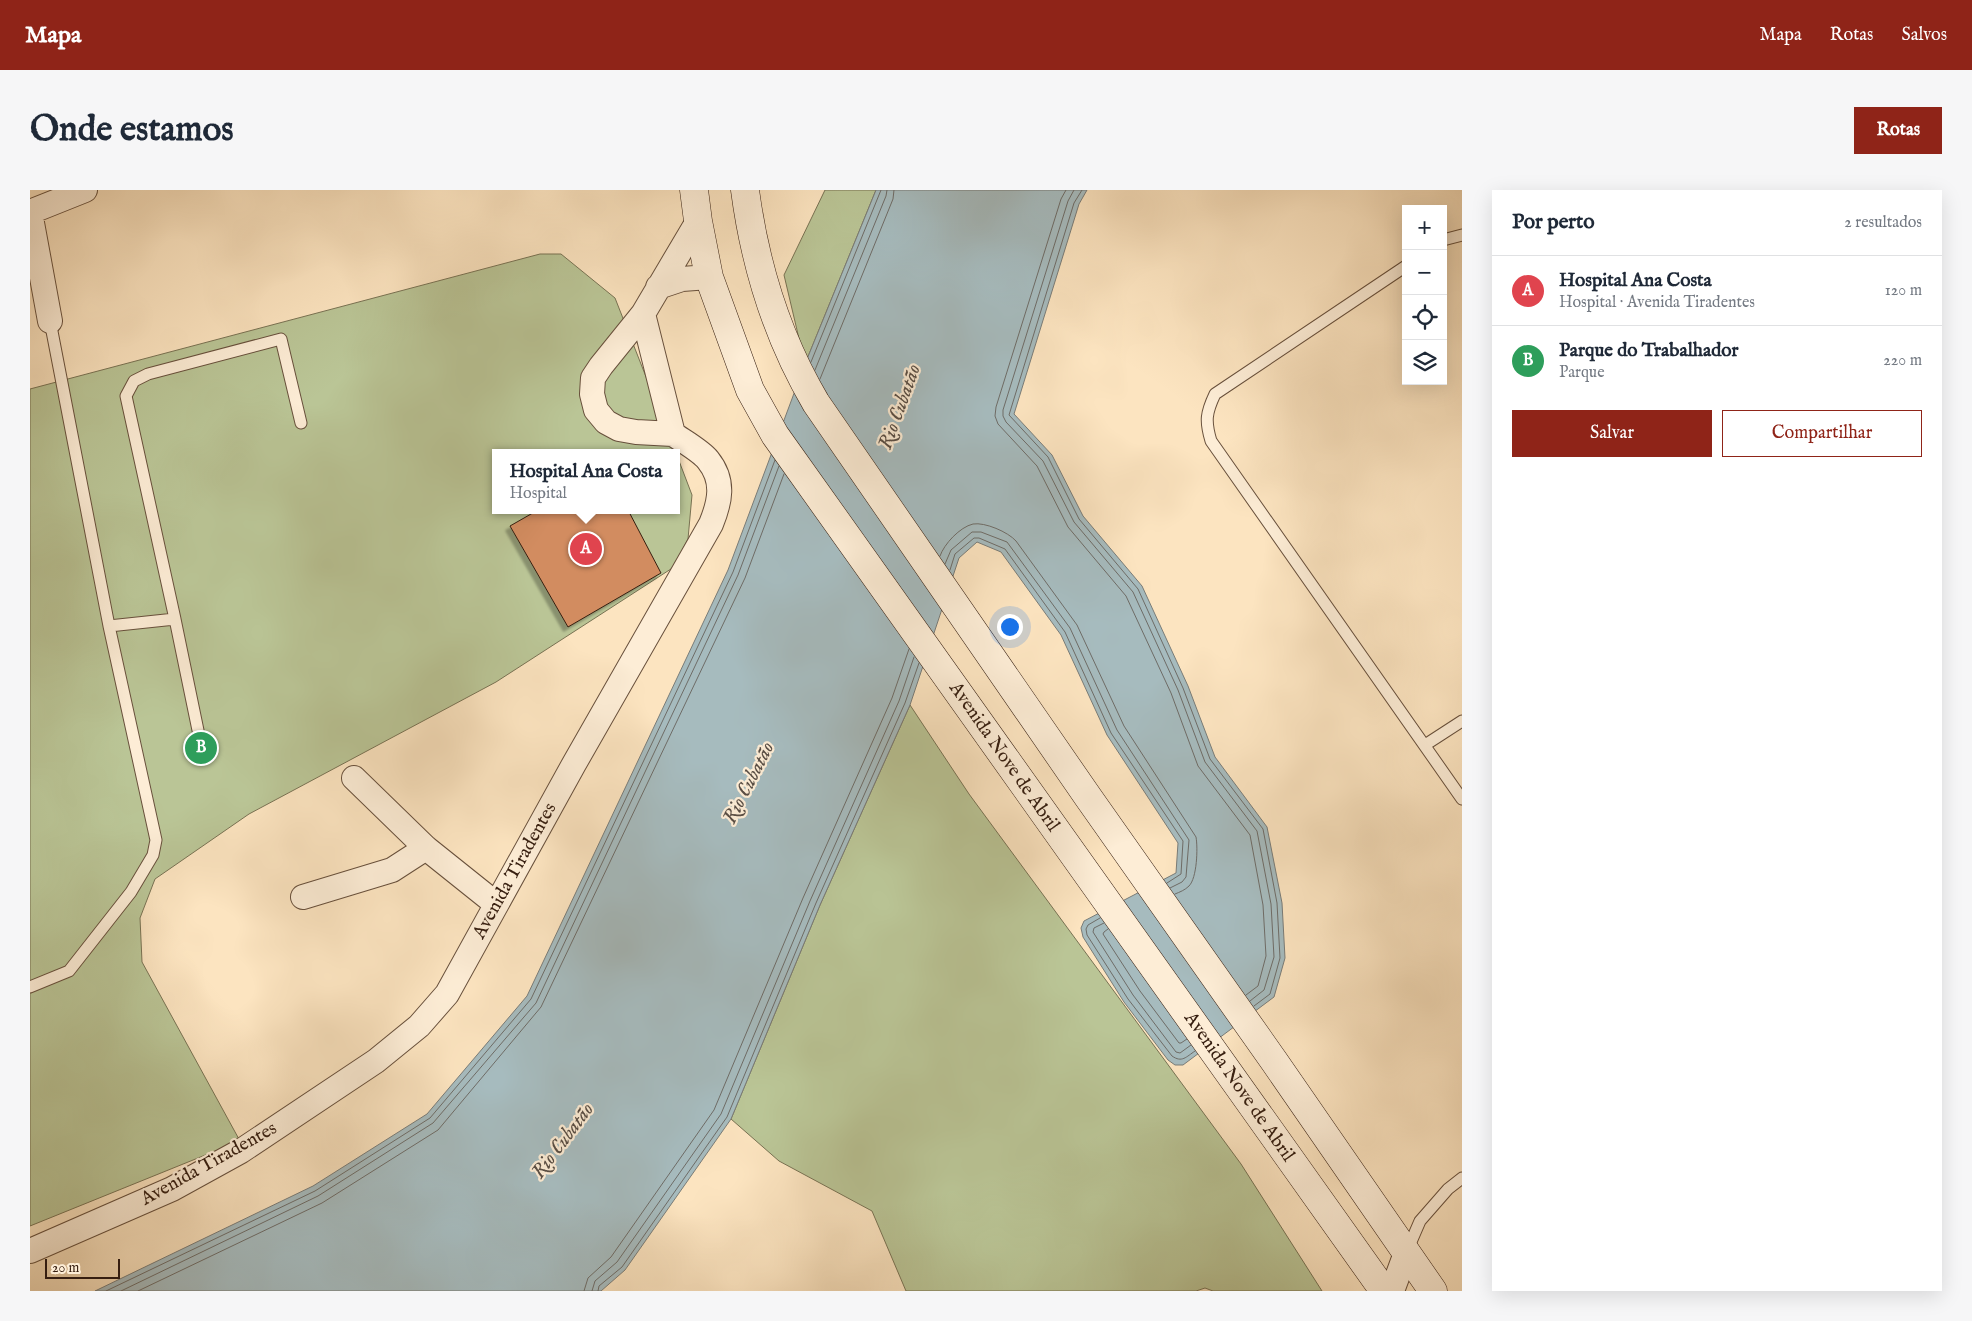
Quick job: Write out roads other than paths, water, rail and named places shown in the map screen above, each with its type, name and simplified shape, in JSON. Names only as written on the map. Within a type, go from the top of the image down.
[{"type":"main road","name":"Avenida Nove de Abril","points":[[694,190],[709,277],[750,390],[775,435],[1384,1291]]},
{"type":"main road","points":[[745,190],[750,223],[764,282],[782,338],[797,370],[816,403],[1002,674],[1433,1291]]},
{"type":"street","points":[[50,321],[30,212],[84,190]]},
{"type":"street","points":[[643,314],[673,434],[619,429],[606,422],[596,410],[592,394],[593,378],[643,314],[698,222]]},
{"type":"street","points":[[658,287],[682,279],[709,277]]},
{"type":"street","name":"Avenida Tiradentes","points":[[30,1251],[172,1189],[241,1151],[376,1061],[419,1026],[447,994],[574,764],[711,524],[719,504],[719,482],[708,460],[673,434]]},
{"type":"street","points":[[354,778],[426,848],[496,904]]},
{"type":"street","points":[[303,896],[392,870],[426,848]]},
{"type":"street","points":[[1392,1291],[1406,1253]]},
{"type":"lane","points":[[1447,239],[1462,235]]},
{"type":"lane","points":[[1402,269],[1215,394],[1208,408],[1206,425],[1212,441],[1462,799]]},
{"type":"lane","points":[[30,987],[68,971],[132,892],[152,855],[156,840],[108,626],[50,321]]},
{"type":"lane","points":[[200,740],[126,396],[134,381],[148,374],[281,339],[301,423]]},
{"type":"lane","points":[[108,626],[175,619]]},
{"type":"lane","points":[[1425,746],[1462,721]]},
{"type":"lane","points":[[1406,1253],[1420,1221],[1448,1189],[1462,1178]]},
{"type":"water","name":"Rio Cubatão","points":[[876,190],[1087,190],[1079,204],[1014,414],[1052,455],[1083,516],[1142,586],[1188,686],[1215,757],[1267,827],[1282,903],[1285,958],[1274,997],[1183,1065],[1175,1065],[1168,1060],[1124,1002],[1083,937],[1081,928],[1084,921],[1176,873],[1178,843],[1107,735],[1061,635],[1001,552],[977,542],[959,558],[910,705],[820,905],[731,1119],[625,1270],[601,1291],[95,1291],[313,1186],[427,1114],[527,996],[728,570],[805,364]]},
{"type":"place","name":"Hospital Ana Costa","points":[[586,549]]},
{"type":"place","name":"Parque do Trabalhador","points":[[201,748]]}]
